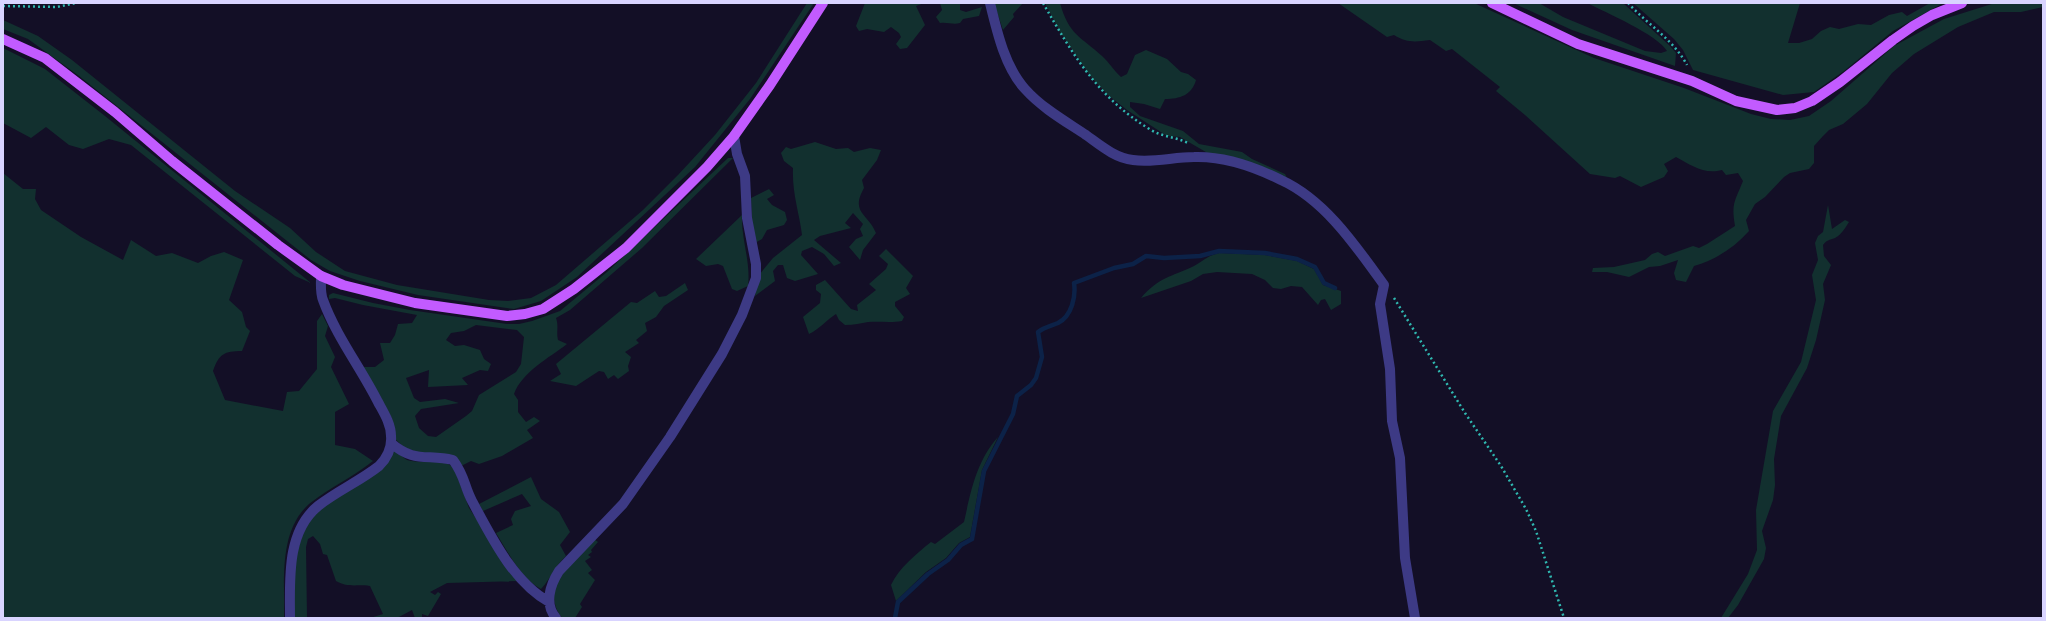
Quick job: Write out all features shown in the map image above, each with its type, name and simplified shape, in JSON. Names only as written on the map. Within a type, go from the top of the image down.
[{"type":"main road","points":[[3,39],[46,58],[115,112],[172,161],[278,245],[321,276],[344,285],[389,297],[479,313],[507,316],[525,314],[543,309],[574,289],[626,248],[707,167],[734,136],[770,85],[823,3]]},
{"type":"main road","points":[[1492,3],[1578,44],[1692,81],[1736,101],[1777,110],[1795,108],[1812,101],[1913,26],[1932,15],[1962,3]]},
{"type":"street","points":[[990,3],[1000,39],[1015,76],[1040,104],[1116,156],[1132,160],[1149,161],[1193,156],[1212,158],[1256,169],[1282,180],[1299,190],[1319,206],[1351,241],[1384,285],[1380,304],[1390,369],[1392,421],[1400,458],[1405,558],[1415,618]]},
{"type":"street","points":[[556,618],[552,614],[549,602],[553,581],[559,571],[623,504],[670,437],[722,354],[742,315],[756,278],[756,264],[747,218],[745,176],[737,154],[734,136]]},
{"type":"street","points":[[290,618],[292,555],[302,526],[317,507],[379,466],[385,459],[391,443],[390,426],[362,371],[345,344],[322,299],[321,276]]},
{"type":"street","points":[[391,443],[401,452],[411,456],[453,460],[462,472],[471,500],[502,554],[537,596],[549,602]]},
{"type":"path","points":[[3,6],[57,7],[76,3]]},
{"type":"path","points":[[1042,3],[1089,78],[1105,95],[1152,130],[1167,137],[1180,139],[1190,144]]},
{"type":"path","points":[[1628,3],[1680,52],[1688,66],[1692,81]]},
{"type":"path","points":[[1384,285],[1416,332],[1465,413],[1501,466],[1526,509],[1536,531],[1564,618]]},
{"type":"green space","points":[[807,3],[814,3],[750,99],[695,167],[577,277],[541,301],[514,309],[418,295],[360,281],[330,271],[311,260],[79,76],[28,39],[3,29],[3,20],[38,36],[72,60],[235,191],[290,228],[316,252],[345,271],[397,285],[489,300],[508,301],[531,298],[556,285],[643,210],[715,135],[756,83]]},
{"type":"green space","points":[[865,3],[924,3],[916,6],[925,25],[907,48],[900,49],[896,44],[901,37],[899,33],[891,27],[884,32],[867,29],[859,31],[856,26]]},
{"type":"green space","points":[[940,3],[960,3],[960,10],[966,12],[982,7],[979,16],[963,19],[957,24],[940,23],[936,17],[942,10]]},
{"type":"green space","points":[[994,3],[1023,3],[1013,14],[1014,17],[1003,30]]},
{"type":"green space","points":[[1045,3],[1060,3],[1063,14],[1071,29],[1105,58],[1121,77],[1127,74],[1135,55],[1146,50],[1167,59],[1181,72],[1188,74],[1196,80],[1192,89],[1188,93],[1180,97],[1165,99],[1160,109],[1144,104],[1130,102],[1130,107],[1140,116],[1183,131],[1199,144],[1242,152],[1252,159],[1285,174],[1287,178],[1211,155],[1180,137],[1167,136],[1127,110],[1108,95],[1091,77],[1060,32]]},
{"type":"green space","points":[[1338,3],[1474,3],[1594,58],[1684,88],[1751,114],[1771,119],[1790,120],[1809,116],[1831,101],[1894,46],[1944,19],[1995,3],[2043,3],[2043,7],[2021,12],[1994,12],[1958,27],[1914,54],[1892,73],[1867,104],[1843,124],[1829,130],[1823,136],[1814,146],[1814,163],[1809,169],[1790,173],[1784,177],[1765,197],[1755,204],[1746,220],[1749,231],[1737,243],[1724,253],[1694,266],[1686,282],[1676,280],[1674,273],[1678,260],[1660,266],[1649,267],[1629,277],[1607,272],[1592,272],[1593,268],[1614,267],[1645,260],[1652,254],[1658,252],[1665,256],[1693,246],[1699,248],[1735,226],[1733,212],[1736,198],[1743,181],[1738,173],[1726,175],[1722,170],[1703,170],[1676,157],[1664,164],[1668,171],[1664,177],[1641,187],[1620,176],[1615,178],[1590,174],[1525,115],[1496,91],[1500,87],[1452,49],[1446,51],[1430,40],[1411,41],[1394,35],[1387,37]]},
{"type":"green space","points":[[1513,3],[1539,3],[1563,17],[1645,51],[1661,53],[1667,51],[1662,45],[1642,31],[1587,3],[1623,3],[1676,53],[1675,66],[1572,30]]},
{"type":"green space","points":[[1633,3],[1800,3],[1788,43],[1799,43],[1812,39],[1821,31],[1830,27],[1839,29],[1858,24],[1871,25],[1889,15],[1902,12],[1907,16],[1930,3],[1943,3],[1893,31],[1844,71],[1814,92],[1783,95],[1693,70],[1683,50],[1674,39]]},
{"type":"green space","points":[[3,48],[45,69],[311,283],[295,276],[131,145],[109,139],[83,149],[69,145],[46,127],[31,138],[3,123]]},
{"type":"green space","points":[[815,142],[836,149],[848,148],[854,152],[870,148],[881,150],[877,160],[862,180],[864,188],[860,196],[859,203],[862,212],[873,226],[876,233],[863,250],[860,260],[849,247],[856,239],[863,236],[860,229],[863,224],[853,213],[845,223],[851,228],[820,236],[814,240],[841,263],[834,266],[824,254],[812,247],[802,251],[801,255],[818,274],[795,281],[787,278],[783,265],[778,265],[773,271],[775,281],[755,296],[759,275],[773,258],[802,235],[795,194],[793,168],[784,161],[781,153],[786,147],[791,149]]},
{"type":"green space","points":[[728,158],[733,158],[642,248],[570,310],[556,318],[558,340],[567,344],[530,372],[523,379],[514,394],[518,400],[518,412],[526,422],[534,417],[540,421],[527,430],[533,438],[502,456],[479,464],[471,461],[461,466],[405,448],[396,440],[392,419],[363,367],[375,367],[384,360],[380,343],[390,343],[395,335],[398,324],[412,323],[417,315],[335,298],[329,299],[329,295],[333,293],[410,310],[507,324],[519,324],[560,311],[607,272]],"holes":[[[476,325],[517,330],[524,337],[521,364],[516,372],[479,395],[472,411],[436,437],[428,436],[419,428],[415,416],[421,409],[459,403],[445,399],[420,402],[414,398],[406,378],[429,370],[428,387],[468,385],[462,378],[480,370],[488,371],[491,364],[484,359],[480,350],[464,345],[455,346],[446,340],[451,333],[464,331]]]},
{"type":"green space","points":[[3,173],[23,189],[36,189],[35,199],[41,210],[81,237],[123,260],[131,240],[156,256],[172,253],[198,263],[211,256],[224,252],[243,260],[229,300],[242,312],[246,327],[250,331],[242,351],[226,353],[220,357],[213,371],[225,400],[283,411],[287,392],[299,391],[317,369],[317,321],[322,314],[328,326],[325,336],[335,357],[331,367],[349,404],[335,412],[335,445],[355,449],[373,461],[317,498],[299,515],[292,528],[285,558],[284,618],[3,618]]},
{"type":"green space","points":[[769,189],[774,195],[767,199],[772,205],[785,212],[787,220],[784,225],[767,230],[762,239],[755,243],[752,224],[751,198]]},
{"type":"green space","points":[[1828,205],[1832,229],[1845,220],[1849,222],[1840,235],[1827,241],[1823,245],[1824,256],[1831,265],[1823,284],[1825,300],[1816,340],[1807,368],[1781,416],[1774,459],[1775,485],[1773,500],[1762,531],[1766,548],[1764,559],[1738,605],[1728,618],[1721,618],[1748,574],[1757,550],[1756,510],[1773,411],[1801,362],[1816,300],[1812,275],[1818,260],[1815,243],[1818,236],[1823,232]]},
{"type":"green space","points":[[742,215],[749,277],[748,286],[737,291],[732,289],[723,266],[718,264],[706,266],[696,259]]},
{"type":"green space","points":[[886,249],[913,276],[906,288],[910,294],[895,302],[895,306],[904,317],[902,321],[868,322],[845,325],[839,320],[836,314],[809,334],[803,317],[820,303],[821,294],[816,290],[816,285],[825,280],[851,309],[858,311],[857,305],[876,290],[869,284],[886,269],[888,264],[879,256]]},
{"type":"green space","points":[[1219,253],[1265,255],[1297,261],[1314,269],[1323,285],[1341,291],[1341,304],[1331,310],[1325,299],[1321,300],[1318,305],[1302,287],[1291,286],[1281,289],[1273,288],[1265,280],[1252,274],[1217,272],[1203,274],[1191,281],[1141,298],[1154,286],[1172,275]]},
{"type":"green space","points":[[685,283],[688,290],[664,306],[656,317],[645,323],[647,331],[636,340],[639,343],[625,352],[631,357],[628,366],[629,371],[618,379],[614,375],[608,379],[604,372],[599,371],[576,386],[550,381],[561,374],[556,364],[631,302],[637,303],[655,291],[659,297],[666,296]]},
{"type":"green space","points":[[998,437],[982,470],[970,537],[959,543],[946,558],[926,572],[896,601],[891,585],[903,567],[931,542],[935,544],[964,522],[975,477],[979,467],[984,456]]},
{"type":"green space","points":[[394,451],[407,460],[419,462],[443,462],[454,468],[469,508],[518,581],[447,583],[430,592],[435,595],[438,592],[441,594],[428,616],[422,614],[422,618],[415,618],[412,610],[397,618],[370,618],[383,614],[370,586],[348,585],[336,581],[327,555],[323,554],[320,544],[313,536],[308,539],[306,547],[307,618],[294,618],[294,583],[296,560],[301,538],[306,527],[321,508]]},
{"type":"green space","points":[[531,477],[541,499],[559,512],[570,532],[560,545],[566,556],[558,564],[541,589],[534,585],[521,572],[496,533],[513,525],[511,519],[515,511],[531,506],[522,494],[483,511],[479,504]]},
{"type":"green space","points":[[594,539],[598,542],[591,550],[592,552],[588,555],[591,557],[585,561],[592,570],[588,573],[595,580],[580,604],[582,607],[575,618],[562,618],[556,606],[554,595],[556,585],[569,565]]},
{"type":"waterway","points":[[895,618],[898,602],[928,574],[948,560],[961,545],[972,539],[984,471],[1013,414],[1017,396],[1031,385],[1036,378],[1042,357],[1038,332],[1058,323],[1067,316],[1074,300],[1074,283],[1114,268],[1133,264],[1146,256],[1164,258],[1200,256],[1219,251],[1265,253],[1297,259],[1315,267],[1324,283],[1335,288]]}]
